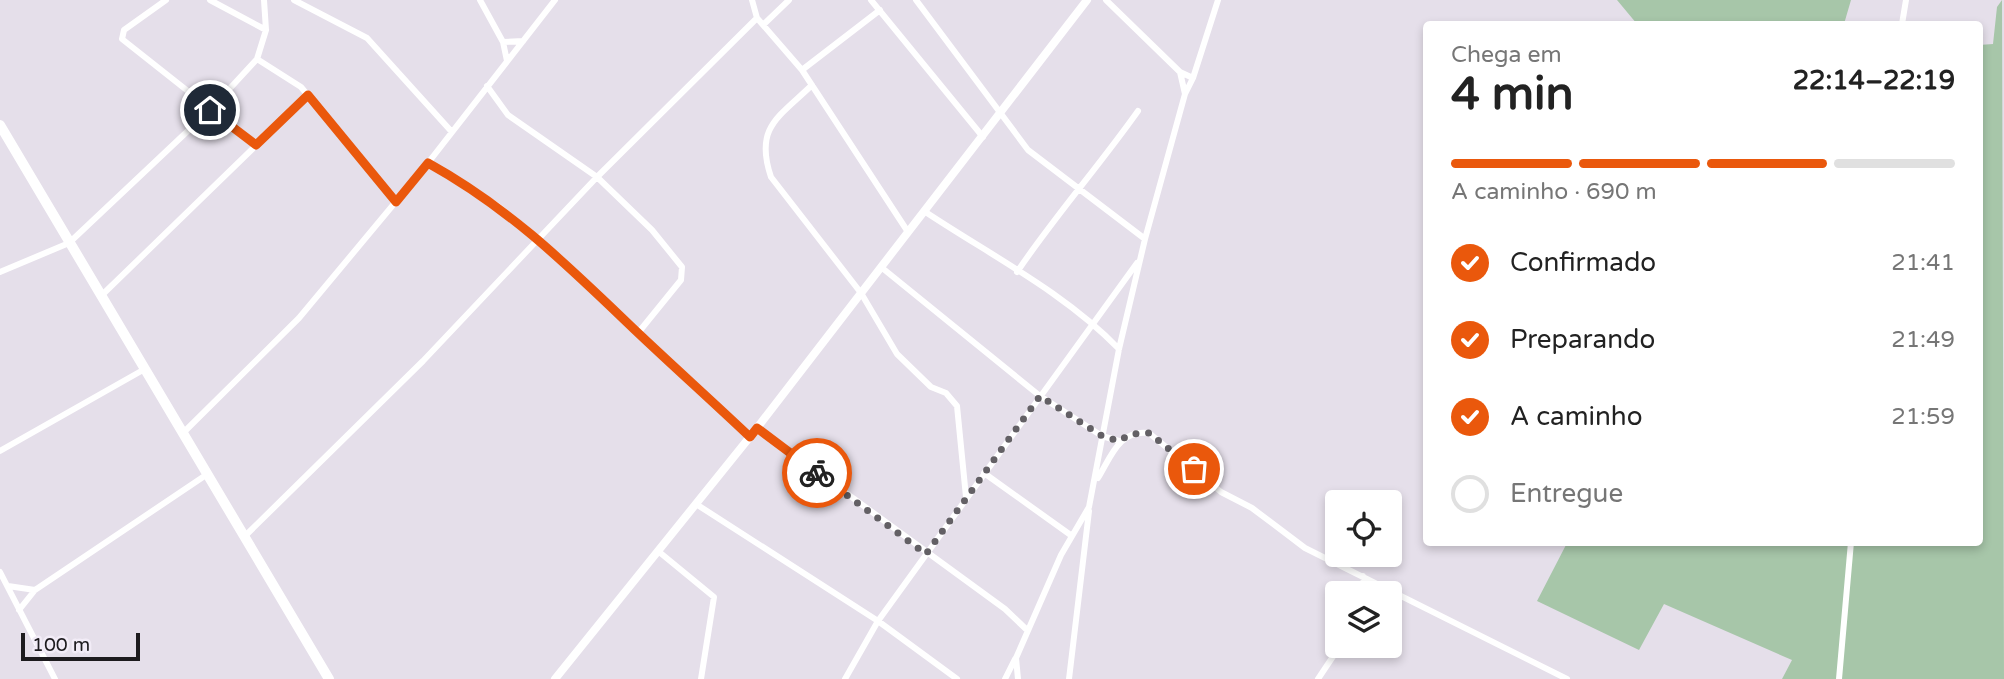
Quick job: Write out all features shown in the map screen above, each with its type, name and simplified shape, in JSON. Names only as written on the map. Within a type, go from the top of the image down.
[{"type":"main road","points":[[0,125],[100,298],[329,679]]},
{"type":"street","points":[[166,0],[124,30],[122,39],[256,145]]},
{"type":"street","points":[[210,0],[266,30]]},
{"type":"street","points":[[0,272],[69,243],[210,110],[257,58],[266,30],[264,0]]},
{"type":"street","points":[[294,0],[367,38],[452,131]]},
{"type":"street","points":[[480,0],[503,42],[507,61]]},
{"type":"street","points":[[182,434],[299,318],[428,163],[555,0]]},
{"type":"street","points":[[752,0],[757,18],[802,70],[908,232]]},
{"type":"street","points":[[763,25],[789,0]]},
{"type":"street","points":[[871,0],[983,137]]},
{"type":"street","points":[[916,0],[1001,113],[1014,135],[1028,150],[1145,239]]},
{"type":"street","points":[[555,679],[750,437],[1087,0]]},
{"type":"street","points":[[1106,0],[1180,72],[1194,78]]},
{"type":"street","points":[[1069,679],[1089,507],[1119,349],[1140,258],[1185,94],[1194,78],[1218,0]]},
{"type":"street","points":[[1902,21],[1906,0]]},
{"type":"street","points":[[802,70],[880,10]]},
{"type":"street","points":[[245,536],[423,361],[597,177],[757,18]]},
{"type":"street","points":[[503,42],[523,41]]},
{"type":"street","points":[[257,58],[308,95],[396,202]]},
{"type":"street","points":[[1180,72],[1185,94]]},
{"type":"street","points":[[812,85],[773,123],[764,139],[764,157],[771,177],[861,293],[897,354],[931,387],[946,393],[957,406],[966,498]]},
{"type":"street","points":[[487,86],[508,115],[597,177],[652,230],[683,271],[681,280],[638,332]]},
{"type":"street","points":[[100,298],[308,95]]},
{"type":"street","points":[[1017,272],[1052,220],[1138,111]]},
{"type":"street","points":[[428,163],[498,206],[538,238],[750,437]]},
{"type":"street","points":[[924,211],[1094,324],[1119,349]]},
{"type":"street","points":[[845,679],[878,621],[1140,258]]},
{"type":"street","points":[[881,267],[1040,396],[1102,436],[1119,441]]},
{"type":"street","points":[[0,451],[143,370]]},
{"type":"street","points":[[757,428],[926,554],[1005,609],[1027,630]]},
{"type":"street","points":[[1095,483],[1119,441],[1139,432],[1159,439],[1221,492],[1252,508],[1305,548],[1373,581]]},
{"type":"street","points":[[984,473],[1072,536]]},
{"type":"street","points":[[19,610],[34,590],[206,475]]},
{"type":"street","points":[[696,504],[878,621],[957,679]]},
{"type":"street","points":[[1005,679],[1072,536],[1089,507]]},
{"type":"street","points":[[1839,679],[1851,546]]},
{"type":"street","points":[[658,551],[714,597],[701,679]]},
{"type":"street","points":[[0,572],[55,679]]},
{"type":"street","points":[[1363,576],[1364,581]]},
{"type":"street","points":[[8,586],[34,590]]},
{"type":"street","points":[[1402,596],[1567,679]]},
{"type":"street","points":[[1016,658],[1018,679]]},
{"type":"street","points":[[1318,679],[1332,658]]},
{"type":"green space","points":[[1617,0],[1851,0],[1845,21],[1634,21]]},
{"type":"green space","points":[[2002,0],[2004,679],[1782,679],[1792,660],[1664,604],[1639,650],[1537,601],[1565,546],[1983,546],[1983,45],[1993,44],[1997,7]]},
{"type":"way so far","points":[[817,473],[926,554],[1040,396],[1102,436],[1119,441],[1131,434],[1149,433],[1194,469]]},
{"type":"route","points":[[210,110],[256,145],[308,95],[396,202],[428,163],[447,174],[498,206],[538,238],[750,437],[757,428],[817,473]]}]
